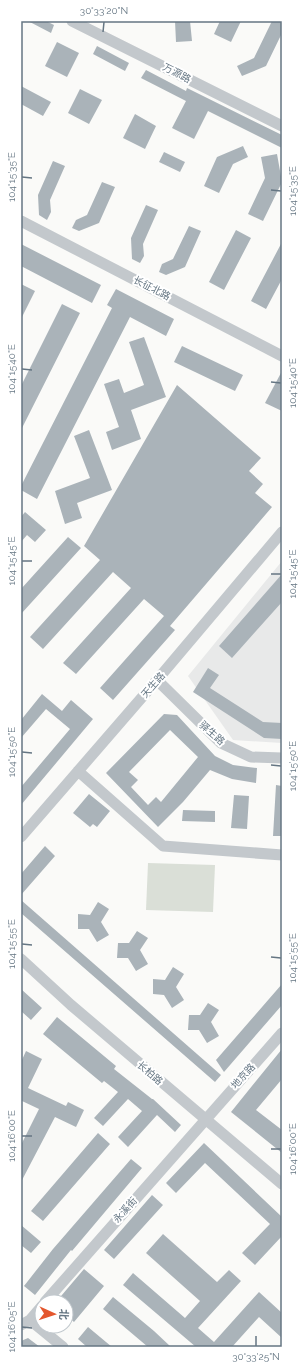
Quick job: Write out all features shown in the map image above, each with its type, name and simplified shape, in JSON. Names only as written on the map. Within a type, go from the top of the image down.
[{"type":"street","name":"万源路","points":[[72,21],[282,126]]},
{"type":"street","name":"长征北路","points":[[21,221],[282,356]]},
{"type":"street","name":"天生路","points":[[21,837],[157,680],[282,532]]},
{"type":"street","name":"驿生路","points":[[157,680],[221,743],[251,756],[282,758]]},
{"type":"street","points":[[78,771],[163,846],[282,855]]},
{"type":"street","name":"长柏路","points":[[21,959],[71,1005],[282,1184]]},
{"type":"street","name":"地京路","points":[[205,1119],[282,1033]]},
{"type":"street","name":"永溪街","points":[[52,1294],[205,1119]]},
{"type":"street","points":[[34,1314],[25,1322],[63,1347]]},
{"type":"shaded area","points":[[282,561],[282,743],[233,740],[188,676]]},
{"type":"shaded area","points":[[148,863],[215,865],[213,912],[146,910]]},
{"type":"building","points":[[28,21],[46,21],[54,25],[51,33]]},
{"type":"building","points":[[175,21],[190,21],[192,41],[176,42]]},
{"type":"building","points":[[220,21],[241,21],[231,42],[214,34]]},
{"type":"building","points":[[272,21],[282,21],[282,33],[266,66],[242,76],[237,66],[254,58]]},
{"type":"building","points":[[57,42],[79,53],[67,77],[45,66]]},
{"type":"building","points":[[97,46],[129,63],[125,71],[93,54]]},
{"type":"building","points":[[146,70],[186,91],[187,88],[282,135],[282,148],[208,111],[194,139],[172,128],[186,101],[141,78]]},
{"type":"building","points":[[21,86],[51,102],[43,116],[21,104]]},
{"type":"building","points":[[80,89],[102,100],[89,124],[68,113]]},
{"type":"building","points":[[135,114],[156,126],[145,149],[123,138]]},
{"type":"building","points":[[243,146],[248,157],[233,164],[219,193],[204,186],[217,157]]},
{"type":"building","points":[[164,152],[185,162],[180,172],[159,162]]},
{"type":"building","points":[[277,154],[282,182],[263,221],[248,214],[265,178],[261,157]]},
{"type":"building","points":[[53,161],[65,166],[50,200],[51,212],[47,220],[39,215],[38,195]]},
{"type":"building","points":[[102,182],[115,187],[99,223],[79,231],[72,228],[76,220],[87,215]]},
{"type":"building","points":[[146,205],[158,210],[143,244],[144,256],[140,263],[132,259],[131,238]]},
{"type":"building","points":[[189,226],[201,231],[185,267],[166,275],[159,272],[162,264],[173,259]]},
{"type":"building","points":[[236,230],[251,238],[224,290],[209,282]]},
{"type":"building","points":[[282,242],[282,279],[266,309],[251,301]]},
{"type":"building","points":[[21,244],[101,285],[92,303],[21,266]]},
{"type":"building","points":[[21,284],[35,291],[21,319]]},
{"type":"building","points":[[116,289],[174,319],[166,336],[130,317],[37,499],[21,490],[21,486],[112,308],[107,305]]},
{"type":"building","points":[[62,304],[80,313],[21,430],[21,386]]},
{"type":"building","points":[[144,337],[166,397],[131,410],[141,439],[112,450],[106,432],[119,427],[104,384],[119,379],[124,393],[144,385],[129,342]]},
{"type":"building","points":[[182,346],[243,375],[235,391],[174,362]]},
{"type":"building","points":[[282,371],[282,411],[265,403]]},
{"type":"building","points":[[177,385],[261,458],[249,471],[263,484],[255,493],[272,507],[170,626],[175,630],[113,700],[100,688],[164,616],[144,599],[76,674],[63,663],[131,588],[113,572],[43,649],[30,637],[100,560],[84,546]]},
{"type":"building","points":[[89,430],[112,490],[77,503],[82,518],[65,524],[55,491],[90,478],[74,436]]},
{"type":"building","points":[[25,512],[46,530],[35,542],[27,535],[21,542],[21,517]]},
{"type":"building","points":[[68,537],[81,548],[21,614],[21,589]]},
{"type":"building","points":[[282,574],[282,602],[232,658],[219,646]]},
{"type":"building","points":[[208,668],[219,675],[210,688],[263,722],[282,723],[282,739],[264,738],[193,692]]},
{"type":"building","points":[[42,694],[62,711],[71,700],[93,719],[21,805],[21,787],[70,729],[46,709],[21,738],[21,720]]},
{"type":"building","points":[[164,714],[177,715],[215,756],[233,765],[257,768],[256,783],[232,779],[210,770],[183,802],[158,827],[106,773]],"holes":[[[170,730],[198,757],[161,802],[156,797],[148,805],[131,787],[138,780],[129,772]]]},
{"type":"building","points":[[276,785],[282,786],[282,836],[273,836]]},
{"type":"building","points":[[89,794],[110,811],[97,827],[93,824],[90,827],[73,813]]},
{"type":"building","points":[[234,795],[249,796],[247,829],[231,828]]},
{"type":"building","points":[[183,810],[215,811],[215,822],[182,821]]},
{"type":"building","points":[[45,846],[55,856],[21,895],[21,874]]},
{"type":"building","points":[[21,900],[221,1075],[215,1082],[21,913]]},
{"type":"building","points":[[98,902],[109,909],[101,922],[109,935],[97,942],[89,929],[78,929],[78,914],[90,915]]},
{"type":"building","points":[[137,931],[148,938],[140,950],[148,964],[136,971],[128,958],[117,958],[118,943],[129,943]]},
{"type":"building","points":[[173,967],[184,974],[176,987],[184,1000],[172,1008],[164,995],[153,994],[153,979],[165,980]]},
{"type":"building","points":[[282,984],[282,1005],[224,1072],[216,1060]]},
{"type":"building","points":[[21,989],[42,1008],[31,1020],[21,1011]]},
{"type":"building","points":[[208,1003],[219,1010],[211,1022],[219,1036],[207,1043],[199,1030],[188,1030],[189,1015],[200,1015]]},
{"type":"building","points":[[57,1017],[116,1066],[114,1069],[153,1099],[181,1125],[175,1132],[157,1115],[128,1147],[118,1137],[142,1111],[128,1099],[103,1126],[94,1118],[118,1092],[104,1081],[102,1083],[43,1034]]},
{"type":"building","points":[[282,1049],[282,1079],[256,1110],[282,1130],[282,1153],[231,1112]]},
{"type":"building","points":[[26,1051],[42,1059],[28,1088],[66,1106],[68,1102],[84,1110],[76,1127],[55,1117],[21,1182],[21,1145],[39,1109],[22,1101],[21,1104],[21,1062]]},
{"type":"building","points":[[98,1133],[110,1144],[43,1221],[31,1211]]},
{"type":"building","points":[[204,1143],[282,1217],[282,1236],[255,1265],[242,1253],[270,1224],[205,1163],[176,1193],[166,1183]]},
{"type":"building","points":[[131,1159],[142,1168],[72,1251],[71,1250],[36,1294],[34,1294],[24,1286],[53,1249]]},
{"type":"building","points":[[152,1195],[163,1205],[114,1259],[104,1250]]},
{"type":"building","points":[[21,1225],[41,1242],[31,1253],[21,1245]]},
{"type":"building","points":[[163,1234],[217,1282],[229,1270],[241,1281],[198,1328],[214,1342],[259,1292],[282,1313],[282,1338],[259,1317],[232,1347],[196,1347],[123,1285],[133,1273],[185,1318],[200,1301],[146,1253]]},
{"type":"building","points":[[84,1269],[104,1286],[74,1322],[74,1294],[63,1294]]},
{"type":"building","points":[[113,1297],[171,1347],[148,1347],[103,1309]]},
{"type":"building","points":[[88,1327],[112,1347],[87,1347],[78,1339]]},
{"type":"building","points":[[28,1338],[40,1347],[21,1347],[21,1341]]}]
